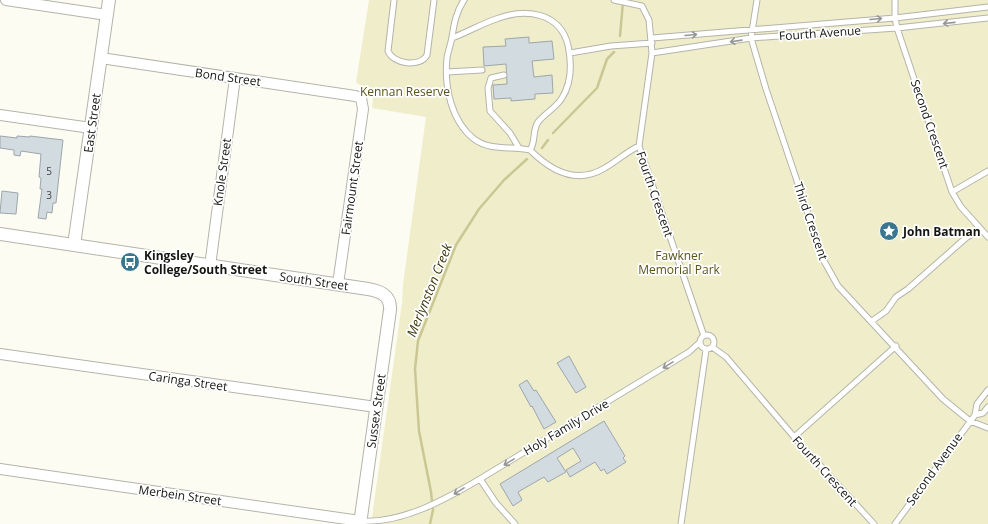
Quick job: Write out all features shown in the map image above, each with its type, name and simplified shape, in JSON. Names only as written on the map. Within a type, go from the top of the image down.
[{"type":"street","points":[[6,0],[107,15]]},
{"type":"street","name":"East Street","points":[[74,245],[109,0]]},
{"type":"street","name":"Bond Street","points":[[101,58],[355,96]]},
{"type":"street","name":"Knole Street","points":[[210,266],[235,78]]},
{"type":"street","name":"Fairmount Street","points":[[338,284],[362,109],[362,100],[355,96]]},
{"type":"street","points":[[0,115],[91,128]]},
{"type":"street","name":"South Street","points":[[0,234],[338,284],[379,291],[388,299]]},
{"type":"street","name":"Sussex Street","points":[[360,522],[390,310],[388,299]]},
{"type":"street","name":"Caringa Street","points":[[0,354],[376,407]]},
{"type":"street","name":"Merbein Street","points":[[0,469],[360,522]]},
{"type":"lane","points":[[394,0],[388,51],[392,57],[397,60],[413,63],[422,61],[427,55],[434,0]]},
{"type":"lane","points":[[464,0],[454,20],[452,38],[447,58],[447,72],[449,93],[455,114],[474,139],[491,148],[519,148],[530,150],[550,168],[564,174],[578,176],[585,176],[603,169],[628,151],[639,146]]},
{"type":"lane","name":"Fourth Crescent","points":[[616,0],[642,6],[646,11],[649,20],[652,53],[639,146],[704,336]]},
{"type":"lane","name":"Third Crescent","points":[[757,0],[751,38],[766,89],[824,261],[838,286],[896,346],[943,399],[970,421],[988,428]]},
{"type":"lane","name":"Second Crescent","points":[[894,0],[897,28],[952,192],[961,207],[988,237]]},
{"type":"lane","name":"Fourth Avenue","points":[[570,53],[652,41],[752,30],[895,18],[988,7]]},
{"type":"lane","points":[[452,38],[499,18],[519,14],[534,14],[550,19],[556,23],[566,37],[570,53],[571,69],[568,85],[555,108],[539,121],[534,133],[533,145],[530,150]]},
{"type":"lane","name":"Fourth Avenue","points":[[652,53],[751,38],[897,28],[988,18]]},
{"type":"lane","points":[[447,72],[482,70]]},
{"type":"lane","points":[[504,75],[491,78],[488,83],[490,111],[510,133],[519,148]]},
{"type":"lane","points":[[952,192],[988,171]]},
{"type":"lane","points":[[872,321],[886,311],[896,297],[908,289],[967,237],[981,230]]},
{"type":"lane","points":[[708,335],[714,342],[712,347],[706,350],[702,348],[699,343],[700,338],[708,335]]},
{"type":"lane","name":"Holy Family Drive","points":[[360,522],[380,523],[438,503],[689,352],[699,343]]},
{"type":"lane","points":[[794,437],[896,346]]},
{"type":"lane","name":"Fourth Crescent","points":[[712,347],[726,357],[794,437],[874,524]]},
{"type":"lane","points":[[681,524],[706,350]]},
{"type":"lane","name":"Second Avenue","points":[[895,524],[975,415],[977,404],[988,390]]},
{"type":"lane","name":"Second Avenue","points":[[975,415],[983,412],[988,407]]},
{"type":"lane","points":[[480,479],[502,512],[515,524]]},
{"type":"green space","name":"Fawkner Memorial Park","points":[[369,0],[988,0],[988,524],[371,524],[426,117],[372,108],[373,96],[356,82]]},
{"type":"building","points":[[529,37],[529,43],[552,41],[554,59],[532,61],[534,77],[552,75],[553,93],[535,94],[535,99],[511,101],[511,98],[494,99],[493,85],[507,84],[506,64],[484,66],[483,47],[506,46],[505,39]]},
{"type":"building","points":[[0,136],[17,138],[17,136],[30,136],[63,140],[56,203],[53,203],[52,213],[47,212],[46,219],[38,218],[42,189],[40,189],[41,178],[39,177],[41,154],[21,151],[20,156],[14,155],[14,150],[0,148]]},
{"type":"building","points":[[2,191],[18,193],[16,214],[0,213]]},
{"type":"building","points":[[569,356],[586,387],[576,393],[557,363]]},
{"type":"building","points":[[527,380],[534,391],[536,390],[556,422],[544,429],[519,385]]},
{"type":"building","points":[[604,421],[625,456],[623,458],[626,462],[607,474],[604,469],[601,471],[595,462],[570,477],[566,470],[581,461],[573,448],[557,458],[566,472],[548,482],[544,477],[518,492],[522,500],[513,506],[500,484]]},
{"type":"waterway","name":"Merlynston Creek","points":[[620,36],[623,2]]},
{"type":"waterway","name":"Merlynston Creek","points":[[553,133],[597,88],[607,59],[614,52]]},
{"type":"waterway","name":"Merlynston Creek","points":[[542,148],[548,140]]},
{"type":"waterway","name":"Merlynston Creek","points":[[430,524],[433,510],[431,492],[419,431],[415,369],[418,341],[456,245],[479,209],[504,180],[527,159]]},
{"type":"place","name":"John Batman","points":[[889,231]]},
{"type":"place","name":"Kingsley College/South Street","points":[[130,262]]},
{"type":"park label","name":"Kennan Reserve","points":[[405,91]]}]
